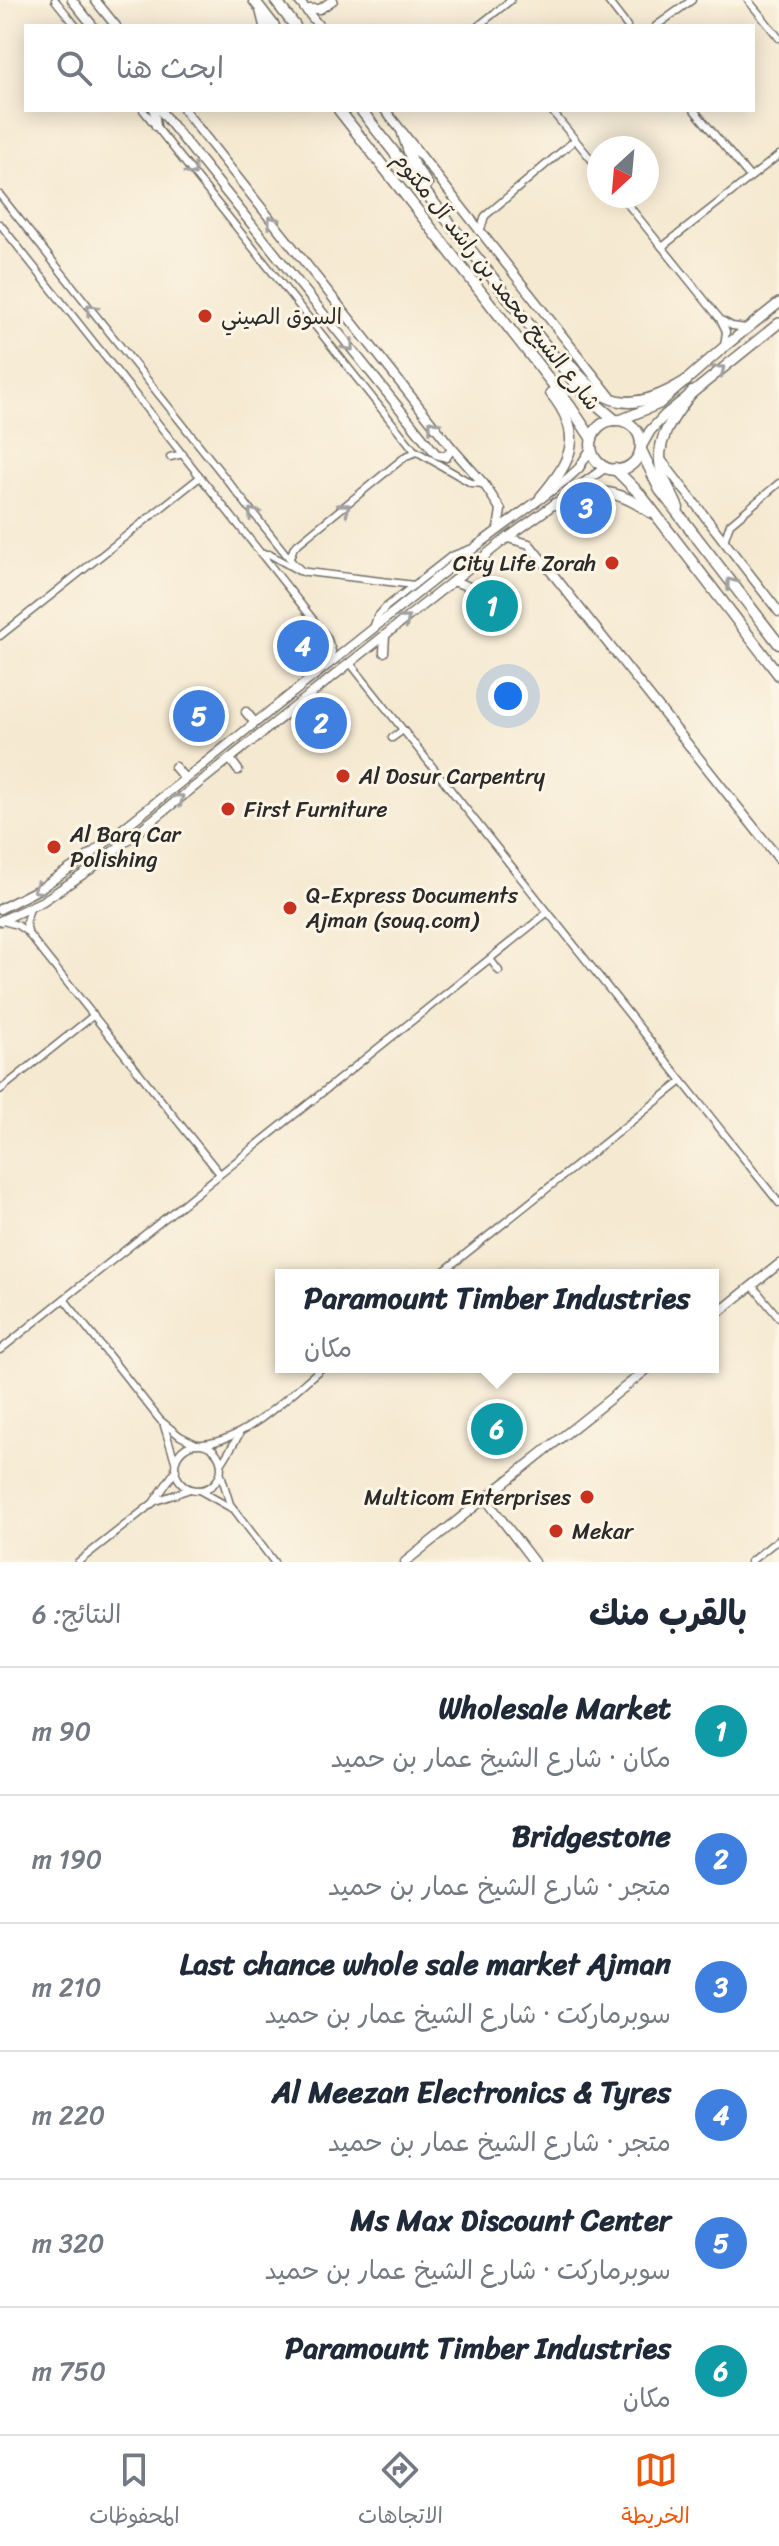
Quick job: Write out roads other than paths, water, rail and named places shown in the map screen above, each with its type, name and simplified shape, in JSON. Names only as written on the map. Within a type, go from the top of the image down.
[{"type":"highway","points":[[275,0],[293,24]]},
{"type":"highway","points":[[256,3],[272,24]]},
{"type":"highway","name":"شارع الشيخ محمد بن راشد آل مكتوم","points":[[341,112],[577,415],[592,443]]},
{"type":"highway","name":"شارع الشيخ محمد بن راشد آل مكتوم","points":[[363,112],[582,392],[618,420]]},
{"type":"highway","points":[[403,134],[413,164],[433,193],[435,204]]},
{"type":"highway","points":[[549,348],[563,355],[586,384],[613,399],[627,402],[651,399],[686,381]]},
{"type":"highway","points":[[536,364],[541,379],[566,414],[572,432],[568,460],[541,497]]},
{"type":"highway","points":[[680,518],[662,473],[661,458],[666,431],[692,392]]},
{"type":"highway","points":[[779,644],[652,479],[636,430],[618,420],[600,426],[592,443],[596,459],[634,487],[779,675]]},
{"type":"highway","points":[[610,468],[632,464],[641,449]]},
{"type":"highway","points":[[555,504],[587,492],[607,492],[634,501],[659,518]]},
{"type":"highway","points":[[768,630],[779,635]]},
{"type":"main road","points":[[618,420],[653,408],[779,303]]},
{"type":"main road","points":[[641,449],[660,420],[779,323]]},
{"type":"street","points":[[55,0],[74,24]]},
{"type":"street","points":[[72,0],[91,24]]},
{"type":"street","points":[[95,0],[114,24]]},
{"type":"street","points":[[298,0],[317,24]]},
{"type":"street","points":[[320,24],[325,7],[333,0]]},
{"type":"street","points":[[482,24],[511,0]]},
{"type":"street","points":[[607,0],[625,24]]},
{"type":"street","points":[[662,24],[692,0]]},
{"type":"street","points":[[749,0],[779,38]]},
{"type":"street","points":[[256,3],[263,24]]},
{"type":"street","points":[[305,9],[325,7]]},
{"type":"street","points":[[93,24],[105,12]]},
{"type":"street","points":[[145,112],[417,452],[471,483],[484,484]]},
{"type":"street","points":[[154,112],[156,126]]},
{"type":"street","points":[[162,112],[436,454],[446,457],[452,448]]},
{"type":"street","points":[[188,112],[452,448],[484,484],[499,506],[502,518],[498,530]]},
{"type":"street","points":[[387,112],[613,399]]},
{"type":"street","points":[[553,112],[587,154]]},
{"type":"street","points":[[696,112],[748,179]]},
{"type":"street","points":[[480,232],[485,216],[575,140]]},
{"type":"street","points":[[662,247],[779,155]]},
{"type":"street","points":[[209,170],[223,158]]},
{"type":"street","points":[[0,195],[303,572]]},
{"type":"street","points":[[631,208],[720,319],[726,331],[724,347]]},
{"type":"street","points":[[468,216],[485,216]]},
{"type":"street","points":[[0,224],[327,637],[340,646],[350,647]]},
{"type":"street","points":[[720,319],[732,326],[748,328]]},
{"type":"street","points":[[0,909],[74,867],[474,548],[573,474],[592,443]]},
{"type":"street","points":[[291,560],[294,547],[406,456],[417,452]]},
{"type":"street","points":[[170,457],[183,454]]},
{"type":"street","points":[[661,458],[674,479],[779,612]]},
{"type":"street","points":[[1,921],[30,908],[91,869],[507,538],[610,468]]},
{"type":"street","points":[[0,636],[200,477]]},
{"type":"street","points":[[711,524],[730,524],[779,483]]},
{"type":"street","points":[[499,506],[520,512]]},
{"type":"street","points":[[529,544],[530,521]]},
{"type":"street","points":[[724,541],[730,524]]},
{"type":"street","points":[[507,538],[529,544],[779,859]]},
{"type":"street","points":[[373,630],[382,610],[451,556],[474,548]]},
{"type":"street","points":[[262,554],[269,554],[291,569],[303,572],[414,585]]},
{"type":"street","points":[[263,573],[272,566]]},
{"type":"street","points":[[453,581],[467,586]]},
{"type":"street","points":[[384,652],[385,635]]},
{"type":"street","points":[[327,637],[332,651],[328,665]]},
{"type":"street","points":[[350,663],[779,1203]]},
{"type":"street","points":[[301,702],[317,706]]},
{"type":"street","points":[[246,712],[255,723]]},
{"type":"street","points":[[392,738],[403,730]]},
{"type":"street","points":[[230,759],[238,770]]},
{"type":"street","points":[[175,767],[185,779]]},
{"type":"street","points":[[29,935],[26,922],[30,908]]},
{"type":"street","points":[[0,1350],[547,913]]},
{"type":"street","points":[[1,921],[17,925],[29,935],[220,1174]]},
{"type":"street","points":[[490,959],[499,971]]},
{"type":"street","points":[[0,1090],[94,1015]]},
{"type":"street","points":[[447,1269],[682,1081]]},
{"type":"street","points":[[719,1312],[779,1264]]},
{"type":"street","points":[[752,1285],[779,1318]]},
{"type":"street","points":[[64,1299],[160,1420],[172,1445],[181,1482],[234,1510]]},
{"type":"street","points":[[153,1503],[181,1452],[200,1444],[219,1442],[241,1432],[315,1373]]},
{"type":"street","points":[[405,1562],[642,1373]]},
{"type":"street","points":[[160,1420],[180,1436],[214,1450],[225,1492],[234,1510],[274,1562]]},
{"type":"street","points":[[78,1562],[153,1503],[210,1487],[241,1432]]},
{"type":"street","points":[[485,1498],[534,1562]]},
{"type":"street","points":[[750,1562],[779,1539]]},
{"type":"place","name":"السوق الصيني","points":[[205,316]]},
{"type":"place","name":"Last chance whole sale market Ajman","points":[[586,508]]},
{"type":"place","name":"City Life Zorah","points":[[612,563]]},
{"type":"place","name":"Wholesale Market","points":[[492,606]]},
{"type":"place","name":"Al Meezan Electronics & Tyres","points":[[303,646]]},
{"type":"place","name":"Ms Max Discount Center","points":[[199,716]]},
{"type":"place","name":"Bridgestone","points":[[321,723]]},
{"type":"place","name":"Al Dosur Carpentry","points":[[343,776]]},
{"type":"place","name":"First Furniture","points":[[228,809]]},
{"type":"place","name":"Al Barq Car Polishing","points":[[54,847]]},
{"type":"place","name":"Q-Express Documents Ajman (souq.com)","points":[[290,908]]},
{"type":"place","name":"Paramount Timber Industries","points":[[497,1429]]},
{"type":"place","name":"Multicom Enterprises","points":[[587,1497]]},
{"type":"place","name":"Mekar","points":[[556,1531]]}]
